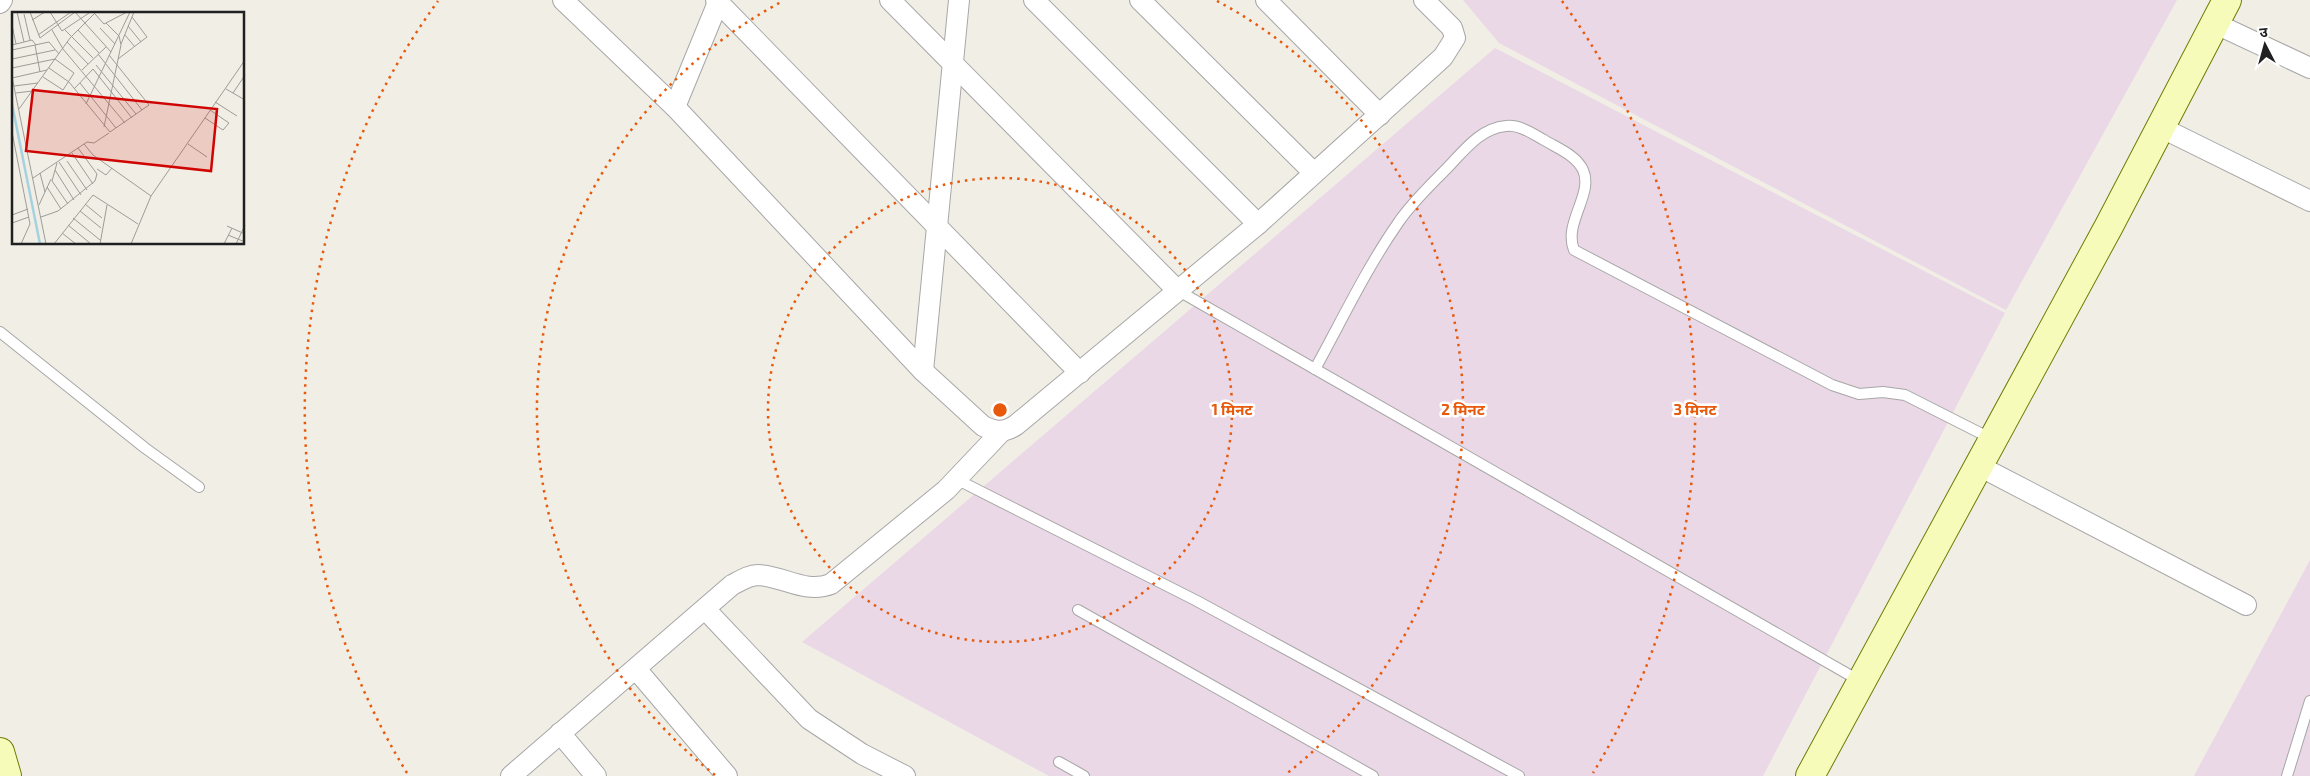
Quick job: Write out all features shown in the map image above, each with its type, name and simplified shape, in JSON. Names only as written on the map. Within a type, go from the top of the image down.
[{"type":"main road","points":[[1815,772],[1861,681],[1993,440],[2221,11]]},
{"type":"main road","points":[[0,752],[7,776]]},
{"type":"street","points":[[563,0],[674,107],[923,371],[984,426],[994,431],[1002,431]]},
{"type":"street","points":[[890,0],[1177,290]]},
{"type":"street","points":[[923,371],[959,0]]},
{"type":"street","points":[[1034,0],[1258,224]]},
{"type":"street","points":[[1140,0],[1314,173]]},
{"type":"street","points":[[1266,0],[1380,114]]},
{"type":"street","points":[[510,776],[732,585],[745,578],[757,575],[812,588],[831,584],[956,478],[1002,431],[1016,425],[1258,224],[1443,58],[1455,38],[1452,28],[1424,0]]},
{"type":"street","points":[[674,107],[718,1],[1080,372]]},
{"type":"street","points":[[2221,11],[2310,68]]},
{"type":"street","points":[[2160,127],[2310,201]]},
{"type":"street","points":[[1979,466],[2246,605]]},
{"type":"street","points":[[705,609],[809,719],[862,754],[903,776]]},
{"type":"street","points":[[636,669],[727,776]]},
{"type":"street","points":[[560,733],[596,776]]},
{"type":"lane","points":[[1315,369],[1362,281],[1398,222],[1475,139],[1492,129],[1507,125],[1519,127],[1534,134],[1576,160],[1584,171],[1585,184],[1570,240],[1574,250],[1832,385],[1859,394],[1883,392],[1905,395],[1993,440]]},
{"type":"lane","points":[[1177,290],[1861,681]]},
{"type":"lane","points":[[0,332],[145,448],[199,487]]},
{"type":"lane","points":[[956,478],[1197,601],[1519,776]]},
{"type":"lane","points":[[1078,610],[1373,776]]},
{"type":"lane","points":[[2286,776],[2310,701]]},
{"type":"lane","points":[[1059,762],[1084,776]]},
{"type":"shaded area","points":[[1463,0],[2177,0],[2006,310],[1499,43]]},
{"type":"shaded area","points":[[1495,48],[2005,313],[1763,776],[1049,776],[802,642]]},
{"type":"shaded area","points":[[2310,560],[2310,776],[2194,776],[2196,772]]}]
